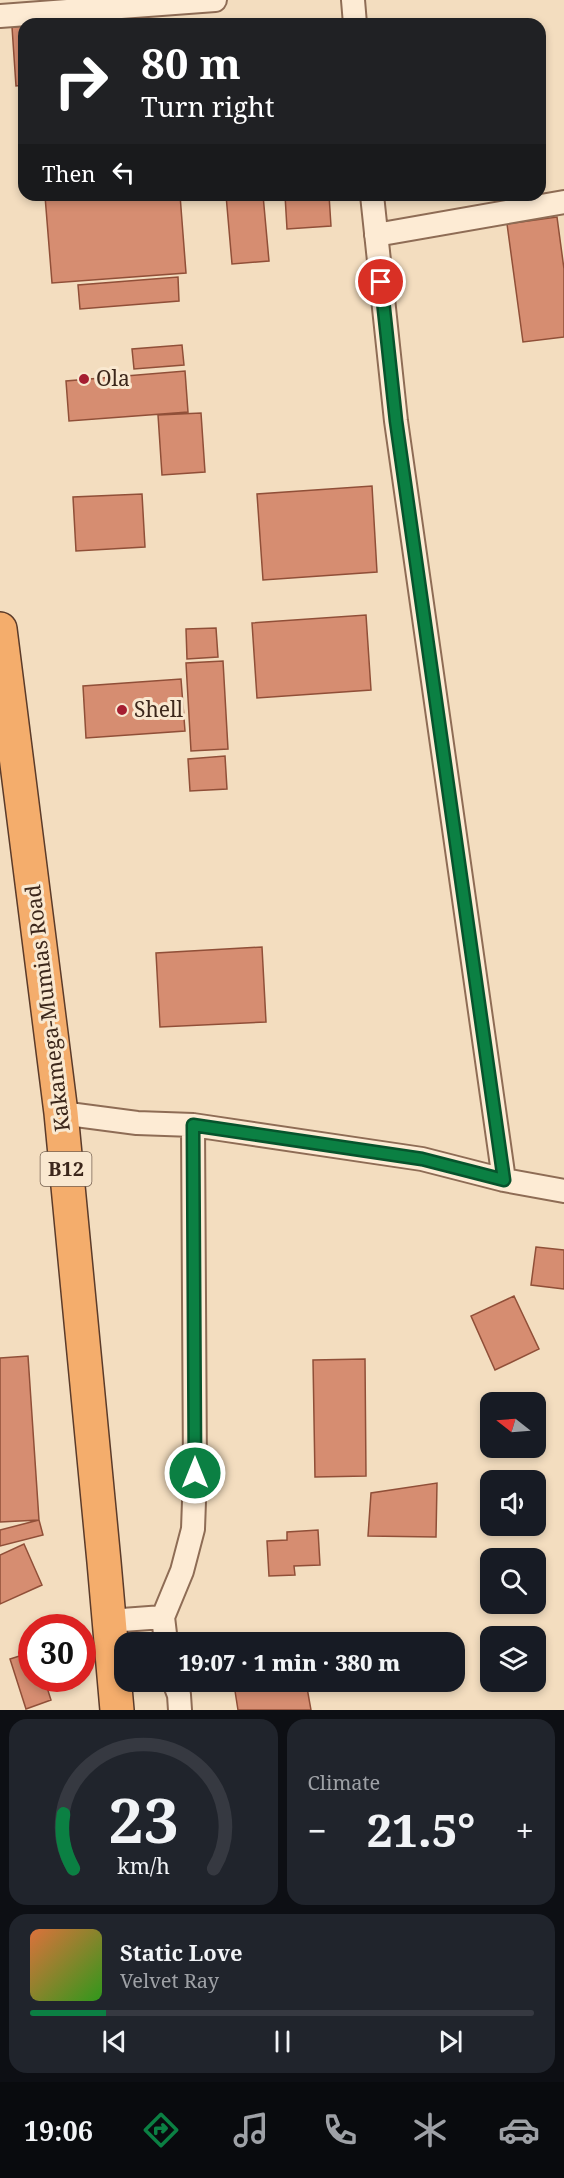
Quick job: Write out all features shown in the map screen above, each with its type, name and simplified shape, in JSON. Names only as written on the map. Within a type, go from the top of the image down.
[{"type":"highway","name":"Kakamega-Mumias Road","points":[[0,629],[61,1113],[117,1710]]},
{"type":"street","points":[[0,16],[215,0]]},
{"type":"street","points":[[353,0],[354,18]]},
{"type":"street","points":[[373,201],[396,421],[504,1180]]},
{"type":"street","points":[[376,235],[564,202]]},
{"type":"street","points":[[61,1113],[137,1123],[193,1125],[422,1159],[504,1180],[564,1191]]},
{"type":"street","points":[[165,1632],[163,1617],[183,1571],[193,1529],[195,1461],[193,1125]]},
{"type":"street","points":[[109,1621],[163,1617]]},
{"type":"street","points":[[178,1692],[180,1710]]},
{"type":"building","points":[[18,26],[18,86],[16,86],[12,27]]},
{"type":"building","points":[[45,201],[180,201],[186,273],[52,283]]},
{"type":"building","points":[[227,201],[264,201],[269,261],[232,264]]},
{"type":"building","points":[[285,201],[329,201],[331,226],[287,229]]},
{"type":"building","points":[[557,217],[564,269],[564,337],[523,342],[507,224]]},
{"type":"building","points":[[178,277],[179,301],[80,309],[78,285]]},
{"type":"building","points":[[182,345],[184,365],[134,369],[132,349]]},
{"type":"building","points":[[185,371],[188,412],[69,421],[66,381]]},
{"type":"building","points":[[201,413],[205,472],[162,475],[158,415]]},
{"type":"building","points":[[372,486],[377,572],[263,580],[257,494]]},
{"type":"building","points":[[142,494],[145,547],[76,551],[73,497]]},
{"type":"building","points":[[366,615],[371,690],[257,698],[252,623]]},
{"type":"building","points":[[216,628],[218,657],[187,659],[186,629]]},
{"type":"building","points":[[223,661],[228,749],[191,751],[186,663]]},
{"type":"building","points":[[181,679],[185,731],[86,738],[83,686]]},
{"type":"building","points":[[225,756],[227,789],[190,791],[188,759]]},
{"type":"building","points":[[262,947],[266,1022],[160,1027],[156,953]]},
{"type":"building","points":[[536,1247],[564,1250],[564,1289],[531,1285]]},
{"type":"building","points":[[514,1296],[539,1349],[495,1370],[471,1316]]},
{"type":"building","points":[[28,1356],[39,1520],[0,1522],[0,1358]]},
{"type":"building","points":[[365,1359],[366,1476],[315,1477],[313,1360]]},
{"type":"building","points":[[437,1483],[436,1537],[368,1536],[371,1493]]},
{"type":"building","points":[[39,1520],[43,1535],[0,1546],[0,1530]]},
{"type":"building","points":[[318,1530],[320,1565],[294,1566],[295,1575],[269,1576],[267,1541],[287,1540],[287,1532]]},
{"type":"building","points":[[24,1544],[42,1585],[0,1604],[0,1555]]},
{"type":"building","points":[[18,1656],[18,1684],[10,1659]]},
{"type":"building","points":[[21,1692],[48,1692],[51,1700],[26,1709]]},
{"type":"building","points":[[235,1692],[308,1692],[311,1710],[238,1710]]},
{"type":"place","name":"Ola","points":[[84,379]]},
{"type":"place","name":"Shell","points":[[122,710]]},
{"type":"route","points":[[195,1473],[193,1125],[422,1159],[504,1180],[396,421],[381,282]]}]
